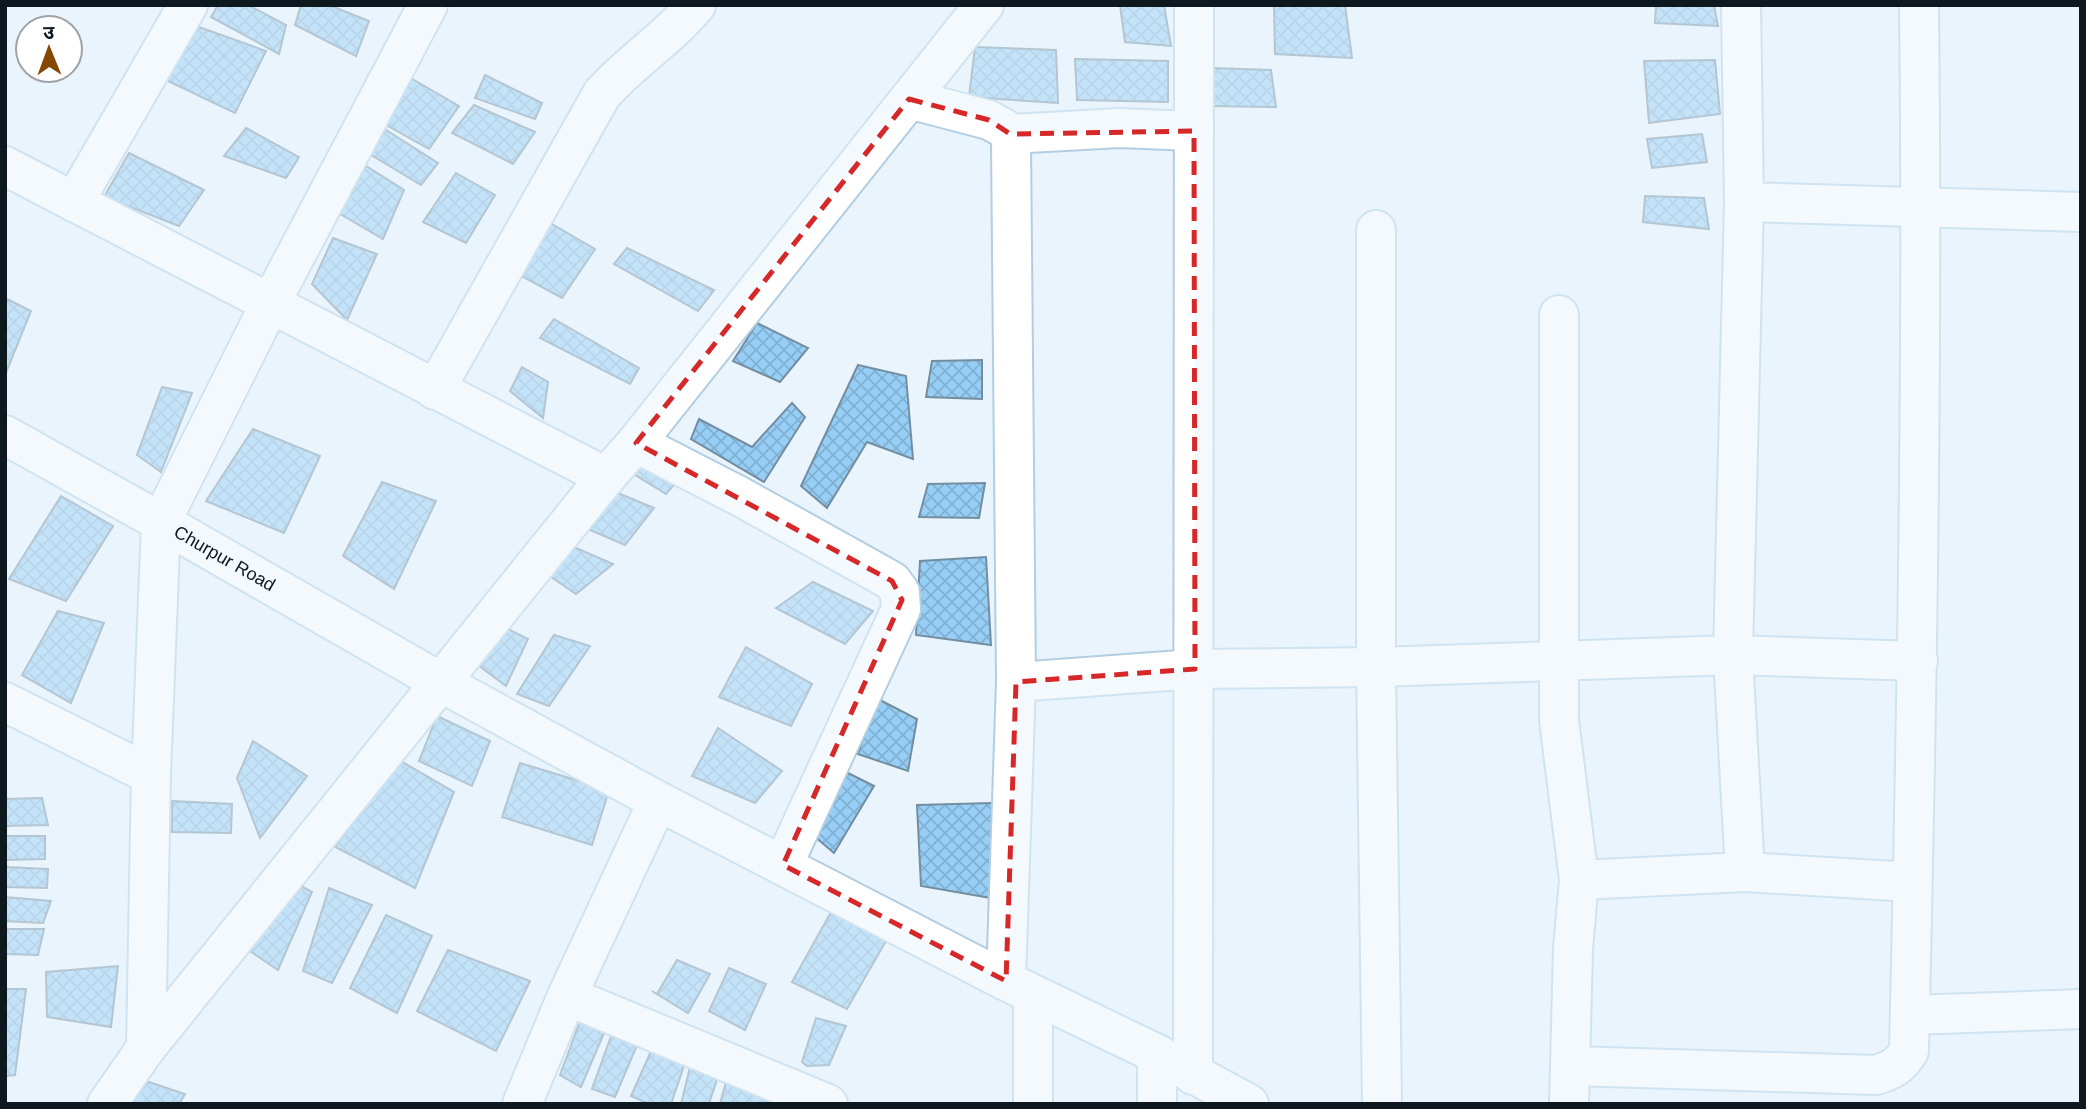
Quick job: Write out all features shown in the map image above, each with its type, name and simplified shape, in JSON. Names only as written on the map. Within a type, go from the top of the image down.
[{"type":"street","points":[[74,202],[188,5]]},
{"type":"street","points":[[146,1048],[161,522],[270,304],[428,5]]},
{"type":"street","points":[[435,390],[602,94],[622,72],[680,24],[696,5]]},
{"type":"street","points":[[107,1104],[146,1048],[636,443],[984,5]]},
{"type":"street","points":[[1193,1075],[1194,5]]},
{"type":"street","points":[[1741,5],[1744,202],[1733,655],[1745,872]]},
{"type":"street","points":[[1571,1066],[1875,1089],[1902,1063],[1909,1051],[1918,661],[1921,208],[1919,5]]},
{"type":"street","points":[[909,99],[989,120],[1002,126],[1010,134],[1019,988],[1033,1104]]},
{"type":"street","points":[[1010,134],[1118,128],[1194,131]]},
{"type":"street","points":[[5,166],[607,477]]},
{"type":"street","points":[[1744,202],[2081,212]]},
{"type":"street","points":[[1376,230],[1376,667],[1382,1104]]},
{"type":"street","points":[[1559,316],[1558,660],[1562,753],[1579,880],[1573,949],[1569,1104]]},
{"type":"street","name":"Churpur Road","points":[[5,435],[442,684],[658,802],[1019,988],[1157,1054],[1249,1104]]},
{"type":"street","points":[[636,443],[741,497],[892,581],[900,592],[901,609],[783,865]]},
{"type":"street","points":[[1016,682],[1195,669],[1376,667],[1733,655],[1918,661]]},
{"type":"street","points":[[5,702],[152,775]]},
{"type":"street","points":[[522,1104],[567,996],[658,802]]},
{"type":"street","points":[[1579,880],[1745,872],[1912,882]]},
{"type":"street","points":[[567,996],[828,1104]]},
{"type":"street","points":[[1910,1015],[2081,1009]]},
{"type":"street","points":[[1157,1054],[1157,1104]]},
{"type":"highlighted area","points":[[909,99],[989,120],[1010,134],[1194,131],[1195,669],[1016,682],[1006,981],[783,865],[902,600],[892,581],[636,443]]},
{"type":"building","points":[[218,5],[248,5],[286,25],[279,54],[211,17]]},
{"type":"building","points":[[301,5],[329,5],[369,21],[356,56],[295,25]]},
{"type":"building","points":[[1120,5],[1164,5],[1171,46],[1125,42]]},
{"type":"building","points":[[1274,5],[1345,5],[1352,58],[1275,54]]},
{"type":"building","points":[[1656,5],[1714,5],[1718,26],[1655,23]]},
{"type":"building","points":[[196,26],[266,51],[235,113],[166,80]]},
{"type":"building","points":[[975,47],[1056,50],[1058,103],[969,97]]},
{"type":"building","points":[[1075,59],[1168,61],[1168,102],[1077,100]]},
{"type":"building","points":[[1715,60],[1720,114],[1649,123],[1644,61]]},
{"type":"building","points":[[1211,68],[1271,70],[1276,107],[1211,106]]},
{"type":"building","points":[[485,75],[542,103],[535,119],[475,98]]},
{"type":"building","points":[[407,76],[459,106],[429,149],[379,121]]},
{"type":"building","points":[[474,105],[535,132],[513,164],[452,133]]},
{"type":"building","points":[[246,128],[299,157],[286,178],[224,156]]},
{"type":"building","points":[[383,128],[438,163],[421,185],[363,150]]},
{"type":"building","points":[[1702,134],[1707,162],[1652,168],[1647,139]]},
{"type":"building","points":[[129,153],[204,190],[179,226],[104,197]]},
{"type":"building","points":[[363,164],[404,190],[383,239],[335,211]]},
{"type":"building","points":[[456,173],[495,195],[466,243],[423,222]]},
{"type":"building","points":[[1645,196],[1704,198],[1709,229],[1643,222]]},
{"type":"building","points":[[545,220],[595,249],[562,298],[512,271]]},
{"type":"building","points":[[333,238],[377,254],[347,320],[312,284]]},
{"type":"building","points":[[627,248],[714,290],[698,311],[614,264]]},
{"type":"building","points":[[7,299],[31,311],[5,375],[5,303]]},
{"type":"building","points":[[554,319],[639,368],[630,384],[540,338]]},
{"type":"building","points":[[757,323],[808,348],[780,382],[733,361]]},
{"type":"building","points":[[982,360],[982,399],[926,397],[932,361]]},
{"type":"building","points":[[858,365],[906,376],[913,459],[867,442],[827,508],[801,486]]},
{"type":"building","points":[[522,367],[548,382],[543,418],[510,391]]},
{"type":"building","points":[[162,387],[192,393],[161,472],[137,455]]},
{"type":"building","points":[[792,403],[805,417],[764,482],[691,439],[699,419],[752,447]]},
{"type":"building","points":[[253,429],[320,456],[284,533],[206,501]]},
{"type":"building","points":[[641,453],[682,475],[666,494],[632,473]]},
{"type":"building","points":[[382,482],[436,501],[394,589],[343,556]]},
{"type":"building","points":[[985,483],[979,518],[919,517],[928,484]]},
{"type":"building","points":[[608,489],[654,508],[625,545],[581,526]]},
{"type":"building","points":[[61,496],[113,526],[66,601],[9,579]]},
{"type":"building","points":[[569,545],[613,564],[576,594],[544,572]]},
{"type":"building","points":[[986,557],[991,645],[916,635],[920,561]]},
{"type":"building","points":[[813,582],[873,611],[845,644],[776,608]]},
{"type":"building","points":[[58,611],[104,623],[71,703],[22,675]]},
{"type":"building","points":[[504,627],[528,639],[506,686],[474,662]]},
{"type":"building","points":[[554,635],[590,646],[549,706],[517,694]]},
{"type":"building","points":[[746,647],[812,684],[791,726],[719,697]]},
{"type":"building","points":[[876,698],[917,719],[908,771],[858,754]]},
{"type":"building","points":[[437,716],[490,741],[472,786],[419,761]]},
{"type":"building","points":[[718,728],[782,771],[755,803],[692,776]]},
{"type":"building","points":[[253,741],[307,776],[260,838],[237,778]]},
{"type":"building","points":[[399,760],[454,792],[415,888],[335,847]]},
{"type":"building","points":[[520,763],[609,790],[592,845],[502,817]]},
{"type":"building","points":[[844,771],[874,786],[834,853],[814,836]]},
{"type":"building","points":[[42,798],[48,825],[5,826],[5,799]]},
{"type":"building","points":[[172,801],[232,804],[231,833],[172,832]]},
{"type":"building","points":[[992,803],[991,898],[921,886],[917,805]]},
{"type":"building","points":[[5,836],[45,836],[45,859],[5,860]]},
{"type":"building","points":[[5,867],[48,869],[47,888],[5,887]]},
{"type":"building","points":[[301,886],[312,892],[278,970],[250,951]]},
{"type":"building","points":[[329,888],[372,905],[332,983],[303,971]]},
{"type":"building","points":[[5,897],[51,901],[43,923],[5,921]]},
{"type":"building","points":[[831,912],[886,941],[847,1009],[792,982]]},
{"type":"building","points":[[386,915],[432,936],[397,1013],[350,988]]},
{"type":"building","points":[[5,929],[44,929],[38,955],[5,954]]},
{"type":"building","points":[[448,950],[530,981],[496,1051],[417,1011]]},
{"type":"building","points":[[677,960],[710,974],[688,1013],[652,991],[657,994]]},
{"type":"building","points":[[118,966],[111,1027],[47,1017],[46,972]]},
{"type":"building","points":[[729,968],[766,984],[745,1030],[709,1011]]},
{"type":"building","points":[[5,989],[26,989],[15,1075],[5,1076]]},
{"type":"building","points":[[582,1016],[604,1033],[581,1087],[560,1075]]},
{"type":"building","points":[[816,1018],[846,1026],[829,1065],[807,1066],[802,1062]]},
{"type":"building","points":[[614,1028],[641,1036],[615,1097],[592,1089]]},
{"type":"building","points":[[656,1040],[687,1057],[671,1104],[649,1104],[631,1096]]},
{"type":"building","points":[[691,1063],[719,1073],[709,1104],[681,1104]]},
{"type":"building","points":[[730,1067],[776,1094],[770,1104],[720,1104]]},
{"type":"building","points":[[137,1078],[185,1094],[179,1104],[122,1104]]}]
